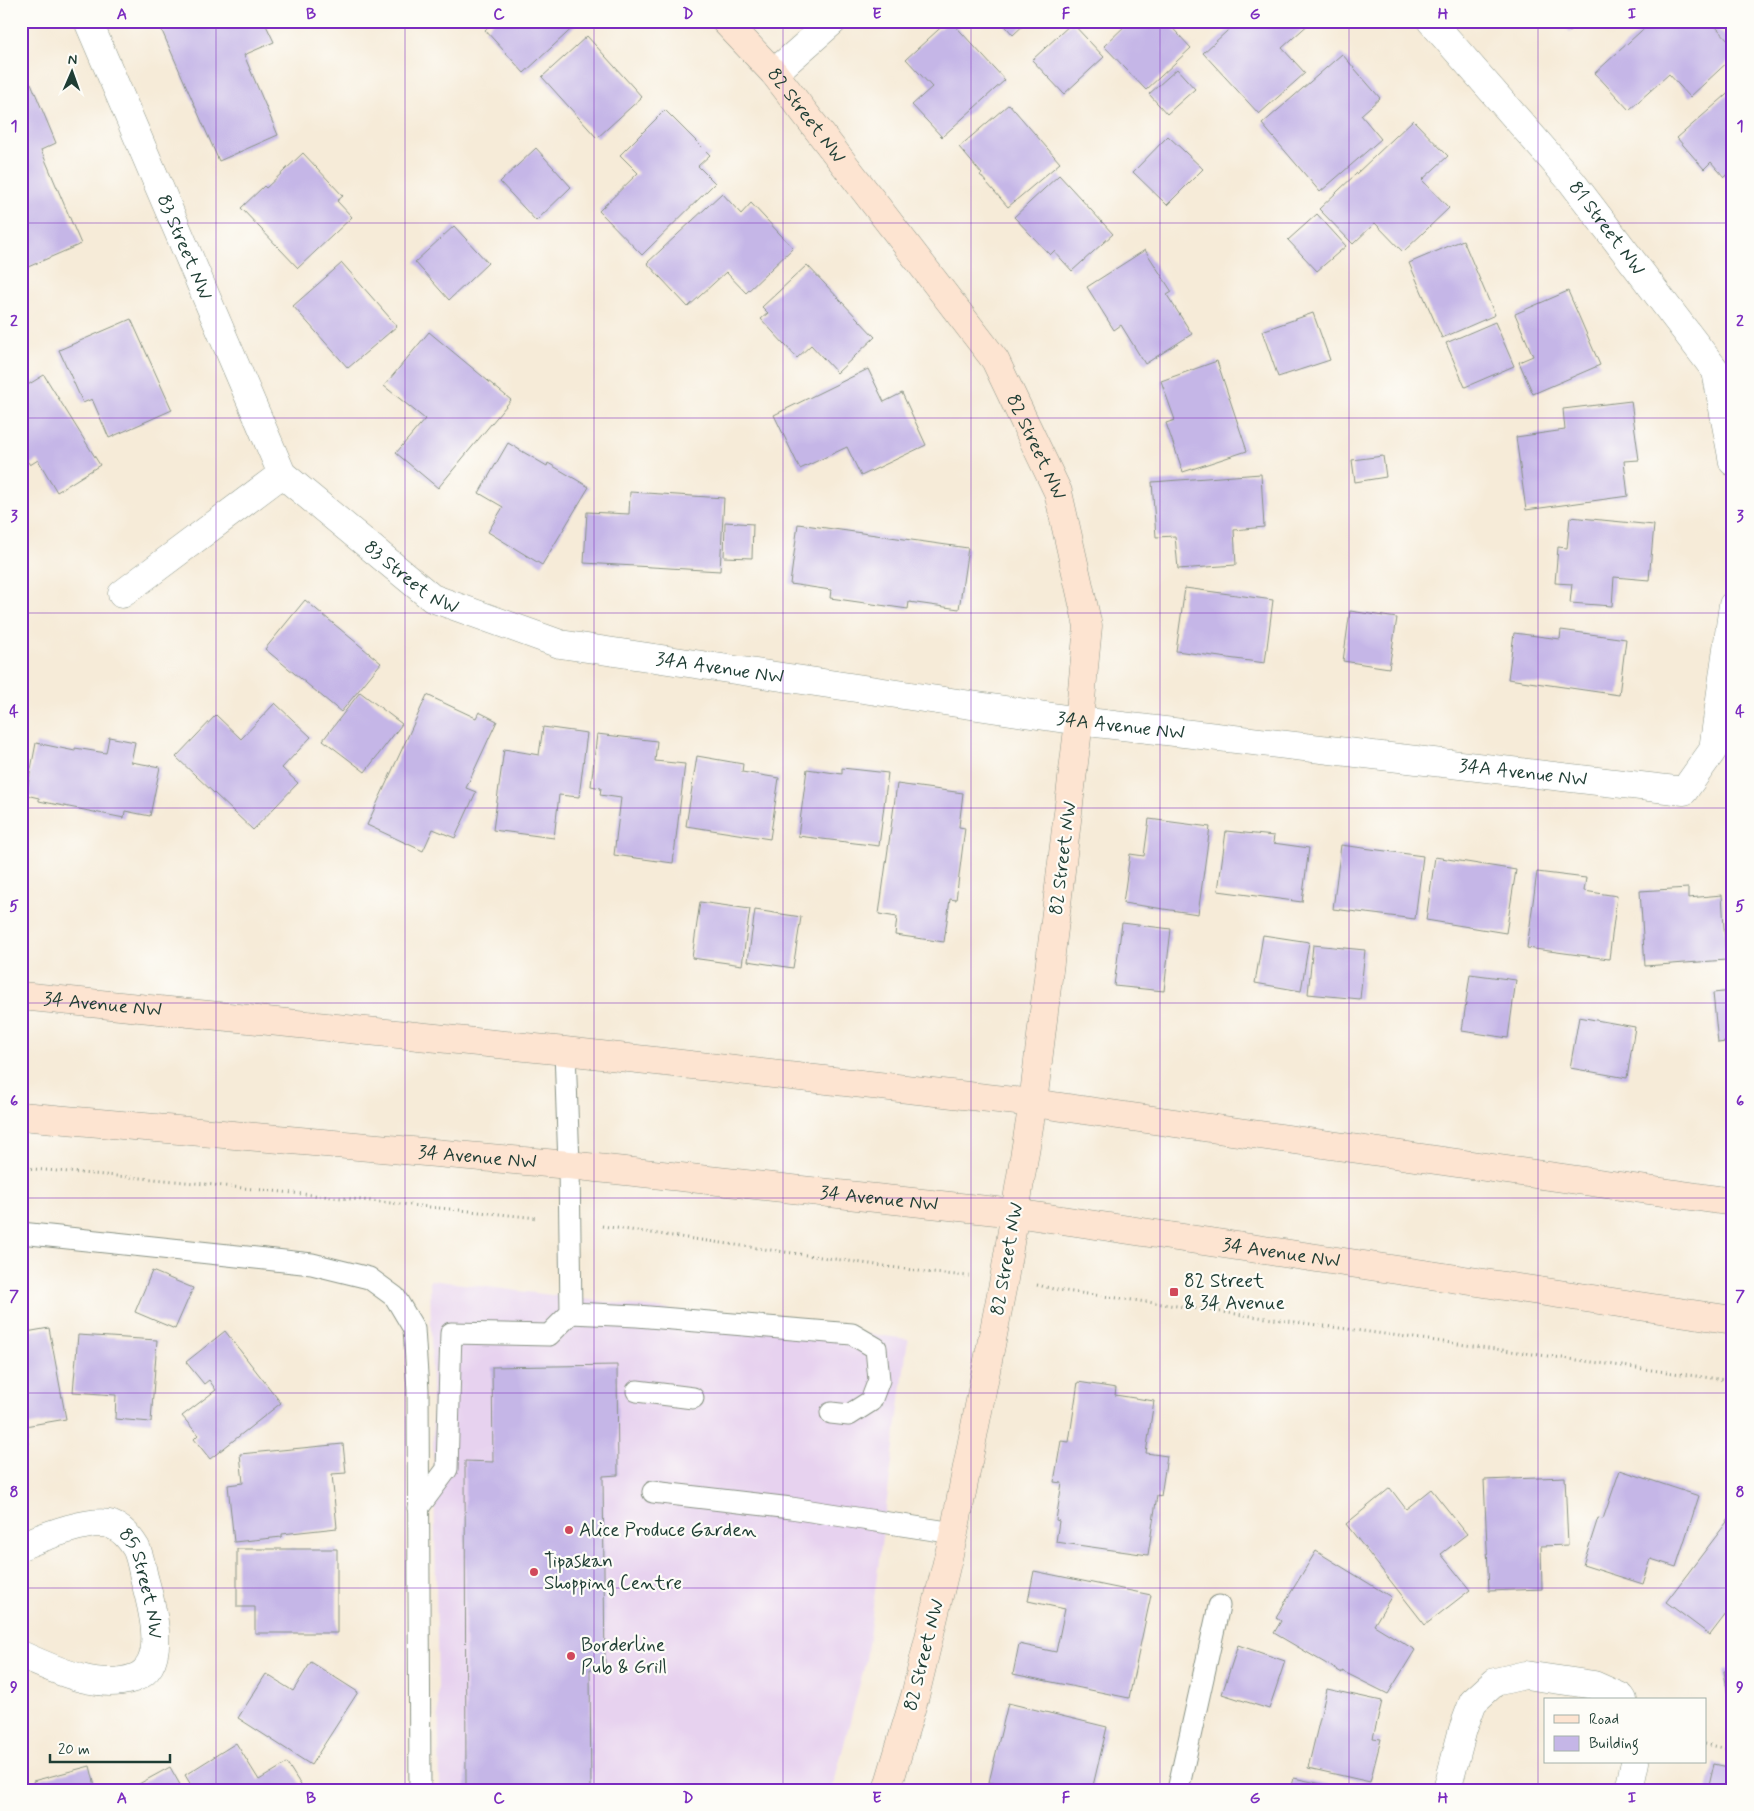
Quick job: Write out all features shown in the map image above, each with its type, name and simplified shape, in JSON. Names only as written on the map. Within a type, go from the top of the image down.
[{"type":"main road","name":"82 Street NW","points":[[725,21],[774,73],[995,360],[1058,492],[1088,626],[1080,721],[1033,1103],[1004,1278],[954,1533],[915,1696],[886,1790]]},
{"type":"main road","name":"34 Avenue NW","points":[[21,996],[565,1051],[1033,1103],[1733,1202]]},
{"type":"main road","name":"34 Avenue NW","points":[[21,1116],[569,1165],[1015,1213],[1733,1320]]},
{"type":"street","name":"83 Street NW","points":[[88,21],[282,474],[432,598],[560,644]]},
{"type":"street","points":[[774,73],[833,21]]},
{"type":"street","name":"81 Street NW","points":[[1431,21],[1572,182],[1716,371],[1733,462]]},
{"type":"street","points":[[122,594],[282,474]]},
{"type":"street","name":"34A Avenue NW","points":[[560,644],[1080,721],[1684,790],[1713,750],[1733,605]]},
{"type":"street","name":"85 Street NW","points":[[21,1546],[78,1526],[94,1523],[111,1524],[126,1533],[137,1550],[149,1598],[156,1639],[154,1652],[148,1668],[135,1678],[100,1681],[62,1673],[21,1655]]},
{"type":"street","points":[[1447,1790],[1463,1729],[1473,1702],[1495,1682],[1525,1675],[1594,1685],[1622,1698]]},
{"type":"street","points":[[1629,1790],[1635,1764]]},
{"type":"lane","points":[[418,1508],[447,1469],[450,1333],[549,1335],[571,1313],[565,1051]]},
{"type":"lane","points":[[21,1233],[312,1264],[369,1278],[395,1297],[414,1329],[418,1390],[420,1790]]},
{"type":"lane","points":[[571,1313],[637,1316],[852,1334],[876,1348],[879,1380],[871,1401],[849,1415],[831,1414]]},
{"type":"lane","points":[[637,1391],[693,1398]]},
{"type":"lane","points":[[654,1492],[791,1508],[954,1533]]},
{"type":"lane","points":[[1178,1790],[1219,1606]]},
{"type":"path","points":[[21,1168],[165,1180],[569,1221],[933,1273],[1004,1278],[1068,1291],[1733,1381]]},
{"type":"path","points":[[1706,1744],[1733,1750]]},
{"type":"shaded area","points":[[430,1280],[908,1339],[866,1660],[832,1790],[440,1790]]},
{"type":"building","points":[[165,21],[264,21],[274,42],[244,55],[278,135],[219,161],[159,24]]},
{"type":"building","points":[[495,21],[580,21],[524,73],[485,30]]},
{"type":"building","points":[[948,21],[951,21],[1005,80],[942,137],[912,105],[932,87],[906,59]]},
{"type":"building","points":[[1001,21],[1028,21],[1013,35]]},
{"type":"building","points":[[1130,21],[1166,21],[1191,48],[1146,90],[1104,46]]},
{"type":"building","points":[[1238,21],[1312,21],[1282,48],[1305,73],[1259,114],[1203,53]]},
{"type":"building","points":[[1561,21],[1581,21],[1570,32]]},
{"type":"building","points":[[1614,21],[1627,21],[1620,28]]},
{"type":"building","points":[[1652,21],[1720,21],[1715,26],[1733,45],[1733,57],[1690,97],[1669,74],[1629,110],[1595,73]]},
{"type":"building","points":[[1072,23],[1104,57],[1064,94],[1032,60]]},
{"type":"building","points":[[587,36],[642,97],[597,138],[542,77]]},
{"type":"building","points":[[1342,54],[1380,98],[1361,115],[1381,139],[1320,192],[1262,124]]},
{"type":"building","points":[[1177,69],[1195,89],[1167,114],[1149,94]]},
{"type":"building","points":[[31,83],[56,143],[41,150],[81,244],[28,267],[21,251],[21,87]]},
{"type":"building","points":[[1733,89],[1733,170],[1724,177],[1711,162],[1704,169],[1677,138]]},
{"type":"building","points":[[1009,104],[1060,163],[1008,207],[959,147]]},
{"type":"building","points":[[665,110],[710,155],[698,166],[715,183],[642,255],[599,211],[638,173],[620,155]]},
{"type":"building","points":[[1413,120],[1448,156],[1422,180],[1449,208],[1403,252],[1375,223],[1353,244],[1319,209]]},
{"type":"building","points":[[1168,136],[1203,169],[1167,205],[1133,172]]},
{"type":"building","points":[[536,148],[571,187],[536,221],[500,182]]},
{"type":"building","points":[[303,153],[343,196],[337,201],[352,217],[298,268],[241,208],[264,186],[266,188]]},
{"type":"building","points":[[1059,175],[1113,234],[1072,271],[1054,251],[1050,255],[1014,217]]},
{"type":"building","points":[[722,193],[741,214],[751,203],[793,248],[746,293],[726,272],[688,307],[647,263]]},
{"type":"building","points":[[1317,214],[1346,246],[1317,271],[1288,240]]},
{"type":"building","points":[[454,226],[488,263],[449,300],[415,262]]},
{"type":"building","points":[[1463,240],[1495,315],[1442,338],[1409,263]]},
{"type":"building","points":[[1145,250],[1172,292],[1167,295],[1192,334],[1145,364],[1121,325],[1114,330],[1087,287]]},
{"type":"building","points":[[342,263],[397,326],[348,368],[293,306]]},
{"type":"building","points":[[807,265],[875,337],[837,373],[811,345],[797,358],[761,319],[768,313],[762,307]]},
{"type":"building","points":[[1568,291],[1600,365],[1533,394],[1519,362],[1533,356],[1515,314]]},
{"type":"building","points":[[1313,313],[1330,360],[1278,377],[1262,331]]},
{"type":"building","points":[[131,319],[172,410],[109,438],[92,399],[83,403],[59,350]]},
{"type":"building","points":[[1495,322],[1514,366],[1465,387],[1446,343]]},
{"type":"building","points":[[429,332],[511,400],[438,488],[396,453],[425,419],[384,386]]},
{"type":"building","points":[[1217,361],[1247,451],[1183,472],[1166,423],[1175,420],[1161,381]]},
{"type":"building","points":[[868,369],[884,402],[902,393],[926,445],[861,476],[847,447],[800,469],[774,415]]},
{"type":"building","points":[[44,375],[100,465],[57,492],[38,460],[30,465],[25,458],[21,460],[21,389]]},
{"type":"building","points":[[1631,401],[1639,460],[1624,461],[1628,496],[1526,510],[1516,437],[1565,430],[1563,409]]},
{"type":"building","points":[[508,443],[547,466],[548,463],[589,487],[542,565],[488,532],[503,507],[479,493]]},
{"type":"building","points":[[1383,456],[1386,477],[1355,482],[1352,460]]},
{"type":"building","points":[[1261,474],[1264,527],[1234,530],[1236,565],[1178,569],[1175,536],[1156,537],[1152,482]]},
{"type":"building","points":[[630,492],[724,498],[720,571],[584,563],[587,512],[629,514]]},
{"type":"building","points":[[1570,517],[1654,525],[1649,580],[1614,577],[1612,606],[1570,603],[1572,584],[1555,583],[1558,547],[1567,548]]},
{"type":"building","points":[[725,522],[753,524],[752,558],[724,557]]},
{"type":"building","points":[[798,524],[968,548],[959,609],[909,602],[908,609],[830,598],[831,590],[790,584]]},
{"type":"building","points":[[1185,588],[1273,600],[1265,663],[1176,651]]},
{"type":"building","points":[[305,600],[381,663],[341,712],[265,649]]},
{"type":"building","points":[[1350,611],[1397,618],[1389,668],[1343,661]]},
{"type":"building","points":[[1561,630],[1626,639],[1619,695],[1508,679],[1514,633],[1560,639]]},
{"type":"building","points":[[360,692],[402,724],[365,772],[323,740]]},
{"type":"building","points":[[427,695],[476,718],[479,712],[497,721],[466,788],[476,792],[455,838],[433,829],[423,851],[367,825]]},
{"type":"building","points":[[275,703],[311,737],[282,768],[298,783],[253,830],[176,757],[216,715],[241,739]]},
{"type":"building","points":[[543,727],[587,733],[579,797],[559,795],[554,838],[493,830],[504,749],[539,755]]},
{"type":"building","points":[[597,734],[657,741],[655,761],[685,764],[673,863],[614,855],[621,798],[600,795],[601,788],[591,786]]},
{"type":"building","points":[[109,737],[135,742],[131,762],[160,767],[150,816],[125,811],[124,818],[39,801],[39,798],[26,795],[36,743],[75,751],[75,748],[106,753]]},
{"type":"building","points":[[697,756],[743,764],[742,772],[779,778],[770,839],[686,826]]},
{"type":"building","points":[[842,768],[888,773],[879,846],[798,836],[807,769],[842,774]]},
{"type":"building","points":[[897,784],[963,793],[959,827],[965,828],[956,900],[950,899],[944,942],[895,935],[897,917],[879,914]]},
{"type":"building","points":[[1149,819],[1210,827],[1198,914],[1123,903],[1130,854],[1144,856]]},
{"type":"building","points":[[1226,831],[1274,836],[1273,843],[1309,848],[1302,902],[1218,891]]},
{"type":"building","points":[[1341,845],[1423,856],[1415,919],[1333,909]]},
{"type":"building","points":[[1435,857],[1516,870],[1506,933],[1426,920]]},
{"type":"building","points":[[1537,872],[1586,878],[1584,891],[1617,896],[1609,959],[1527,948]]},
{"type":"building","points":[[1688,888],[1688,898],[1722,895],[1726,960],[1645,966],[1640,891]]},
{"type":"building","points":[[700,902],[750,909],[742,965],[692,958]]},
{"type":"building","points":[[755,910],[801,917],[793,968],[748,961]]},
{"type":"building","points":[[1122,923],[1171,929],[1164,991],[1114,986]]},
{"type":"building","points":[[1263,935],[1309,942],[1301,991],[1255,983]]},
{"type":"building","points":[[1313,945],[1365,950],[1360,999],[1308,994]]},
{"type":"building","points":[[1470,974],[1516,980],[1508,1038],[1462,1031]]},
{"type":"building","points":[[1733,991],[1733,1041],[1718,1043],[1713,993]]},
{"type":"building","points":[[1579,1017],[1635,1027],[1627,1078],[1570,1068]]},
{"type":"building","points":[[152,1271],[193,1288],[175,1329],[135,1312]]},
{"type":"building","points":[[49,1328],[66,1419],[25,1426],[28,1444],[21,1445],[21,1333]]},
{"type":"building","points":[[225,1331],[281,1403],[210,1459],[194,1439],[198,1435],[182,1416],[216,1390],[209,1380],[204,1384],[186,1362]]},
{"type":"building","points":[[78,1335],[157,1340],[151,1422],[115,1419],[116,1395],[73,1392]]},
{"type":"building","name":"Tipaskan Shopping Centre","points":[[617,1365],[618,1475],[603,1476],[605,1669],[590,1669],[591,1790],[466,1790],[465,1461],[493,1462],[492,1367]]},
{"type":"building","points":[[1078,1382],[1116,1388],[1115,1395],[1154,1401],[1146,1453],[1167,1456],[1161,1496],[1157,1495],[1148,1555],[1056,1542],[1059,1521],[1056,1520],[1062,1483],[1054,1482],[1061,1441],[1069,1442]]},
{"type":"building","points":[[343,1444],[346,1473],[332,1474],[337,1528],[282,1534],[282,1537],[234,1542],[228,1485],[243,1483],[240,1454]]},
{"type":"building","points":[[1620,1470],[1699,1496],[1676,1567],[1651,1559],[1643,1584],[1583,1565],[1598,1518],[1603,1519]]},
{"type":"building","points":[[1565,1477],[1568,1545],[1541,1546],[1542,1589],[1489,1591],[1484,1480]]},
{"type":"building","points":[[1390,1488],[1406,1509],[1431,1489],[1467,1534],[1441,1554],[1470,1590],[1425,1625],[1346,1524]]},
{"type":"building","points":[[1733,1514],[1733,1605],[1710,1635],[1666,1602]]},
{"type":"building","points":[[237,1549],[337,1549],[337,1633],[255,1633],[255,1607],[237,1607]]},
{"type":"building","points":[[1316,1551],[1391,1597],[1374,1625],[1415,1650],[1388,1694],[1342,1671],[1342,1673],[1274,1633],[1281,1621],[1276,1617]]},
{"type":"building","points":[[1034,1571],[1151,1595],[1129,1698],[1013,1674],[1019,1644],[1056,1652],[1065,1609],[1028,1601]]},
{"type":"building","points":[[1238,1645],[1285,1661],[1269,1709],[1222,1694]]},
{"type":"building","points":[[311,1662],[358,1692],[311,1765],[238,1718],[266,1674],[293,1691]]},
{"type":"building","points":[[1733,1670],[1733,1722],[1732,1722],[1724,1671]]},
{"type":"building","points":[[1327,1689],[1382,1701],[1373,1738],[1381,1739],[1370,1782],[1308,1768]]},
{"type":"building","points":[[1008,1703],[1107,1727],[1092,1790],[1021,1790],[989,1782]]},
{"type":"building","points":[[236,1743],[259,1780],[287,1763],[304,1790],[194,1790],[185,1775]]},
{"type":"building","points":[[1714,1764],[1733,1768],[1733,1790],[1708,1790]]},
{"type":"building","points":[[90,1766],[96,1790],[36,1790],[33,1781]]},
{"type":"building","points":[[170,1767],[183,1790],[128,1790]]},
{"type":"building","points":[[1294,1778],[1344,1789],[1344,1790],[1291,1790]]},
{"type":"place","name":"82 Street & 34 Avenue","points":[[1174,1292]]},
{"type":"place","name":"Alice Produce Garden","points":[[569,1530]]},
{"type":"place","name":"Tipaskan Shopping Centre","points":[[534,1572]]},
{"type":"place","name":"Borderline Pub & Grill","points":[[571,1656]]}]
